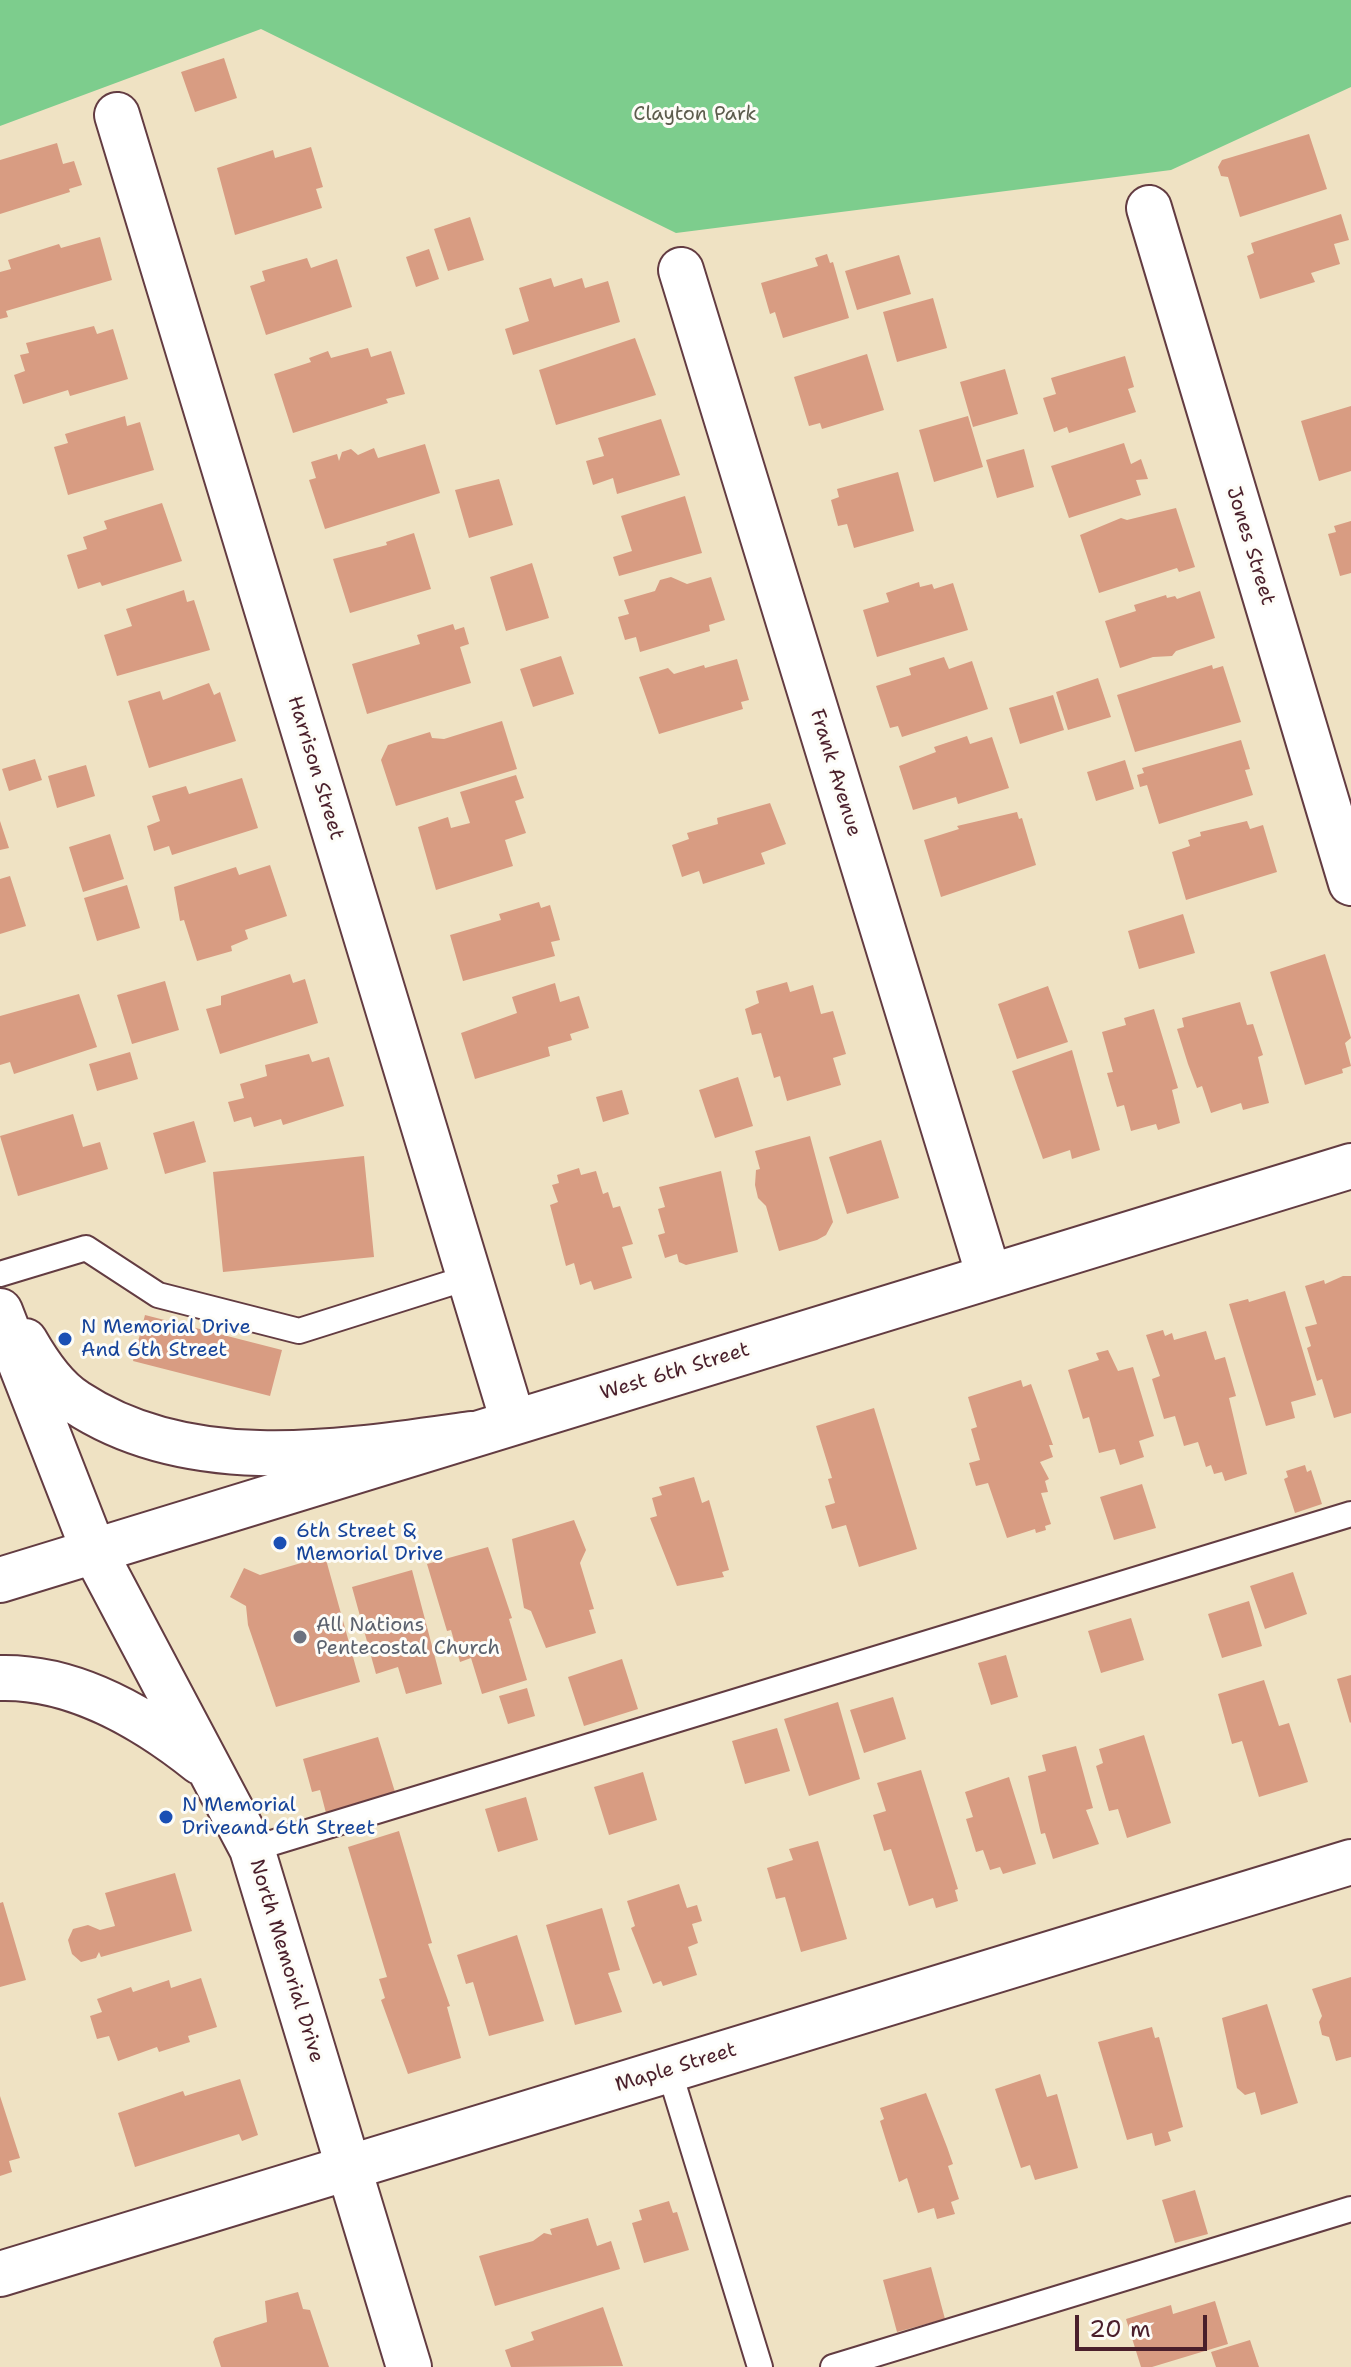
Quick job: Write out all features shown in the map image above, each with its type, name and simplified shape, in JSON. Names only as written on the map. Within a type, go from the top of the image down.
[{"type":"street","name":"Harrison Street","points":[[117,115],[513,1421]]},
{"type":"street","name":"Jones Street","points":[[1149,208],[1351,883]]},
{"type":"street","name":"Frank Avenue","points":[[681,270],[989,1276]]},
{"type":"street","name":"West 6th Street","points":[[0,1580],[1351,1166]]},
{"type":"street","points":[[0,1299],[38,1362],[73,1401],[131,1431],[246,1453],[340,1452],[471,1434]]},
{"type":"street","name":"North Memorial Drive","points":[[0,1311],[93,1549],[252,1849],[409,2367]]},
{"type":"street","points":[[0,1678],[23,1677],[98,1700],[153,1728],[210,1769]]},
{"type":"street","name":"Maple Street","points":[[0,2274],[1351,1862]]},
{"type":"lane","points":[[0,1274],[86,1248],[158,1295],[299,1331],[470,1277]]},
{"type":"lane","points":[[252,1849],[1351,1514]]},
{"type":"lane","points":[[669,2070],[760,2367]]},
{"type":"lane","points":[[833,2367],[1351,2209]]},
{"type":"green space","name":"Clayton Park","points":[[0,0],[1351,0],[1351,87],[1171,170],[676,233],[261,29],[0,126]]},
{"type":"building","points":[[224,58],[237,98],[195,112],[181,72]]},
{"type":"building","points":[[1309,134],[1327,189],[1240,217],[1228,177],[1221,176],[1218,167],[1222,160]]},
{"type":"building","points":[[57,143],[63,164],[74,161],[82,185],[69,189],[70,192],[0,214],[0,160]]},
{"type":"building","points":[[311,147],[323,187],[316,189],[322,208],[235,235],[217,168],[273,150],[275,158]]},
{"type":"building","points":[[1341,214],[1349,240],[1334,244],[1340,264],[1311,273],[1315,282],[1260,299],[1247,256],[1254,253],[1251,243]]},
{"type":"building","points":[[470,217],[484,260],[448,271],[434,229]]},
{"type":"building","points":[[100,237],[112,280],[6,311],[8,317],[0,319],[0,272],[11,269],[8,260],[59,244],[61,248]]},
{"type":"building","points":[[429,249],[439,279],[416,287],[406,257]]},
{"type":"building","points":[[827,254],[830,263],[833,262],[849,318],[783,338],[775,312],[770,314],[761,283],[818,266],[815,258]]},
{"type":"building","points":[[899,255],[911,294],[857,310],[845,271]]},
{"type":"building","points":[[307,258],[311,268],[337,259],[352,307],[266,335],[250,286],[265,281],[262,271]]},
{"type":"building","points":[[551,278],[554,287],[582,278],[585,288],[608,281],[620,322],[513,355],[505,329],[529,321],[519,288]]},
{"type":"building","points":[[933,298],[947,348],[897,362],[883,312]]},
{"type":"building","points":[[94,326],[97,334],[113,329],[128,379],[70,396],[68,390],[23,404],[14,375],[25,371],[20,355],[29,353],[26,343]]},
{"type":"building","points":[[635,338],[656,395],[556,425],[539,370]]},
{"type":"building","points":[[368,348],[371,357],[391,351],[405,394],[386,399],[388,403],[293,433],[274,374],[311,362],[309,358],[328,351],[331,358]]},
{"type":"building","points":[[867,354],[884,410],[822,429],[820,423],[809,426],[794,377]]},
{"type":"building","points":[[1125,356],[1134,387],[1128,389],[1136,412],[1069,433],[1067,427],[1054,432],[1043,398],[1056,394],[1051,378]]},
{"type":"building","points":[[1005,369],[1018,414],[973,427],[960,382]]},
{"type":"building","points":[[1351,406],[1351,471],[1319,481],[1301,421]]},
{"type":"building","points":[[125,416],[127,426],[140,422],[154,470],[68,495],[54,447],[68,443],[65,434]]},
{"type":"building","points":[[968,416],[983,467],[934,482],[919,430]]},
{"type":"building","points":[[661,419],[680,475],[617,494],[613,478],[593,485],[586,461],[604,456],[598,438]]},
{"type":"building","points":[[1124,443],[1131,464],[1141,459],[1148,479],[1136,480],[1141,495],[1069,518],[1051,466]]},
{"type":"building","points":[[425,444],[440,493],[325,529],[309,480],[316,478],[311,462],[337,454],[339,461],[342,452],[351,449],[358,455],[374,448],[378,458]]},
{"type":"building","points":[[1024,449],[1034,487],[997,498],[986,460]]},
{"type":"building","points":[[898,472],[914,531],[854,548],[847,524],[838,526],[831,500],[839,497],[837,489]]},
{"type":"building","points":[[499,479],[513,525],[469,538],[455,490]]},
{"type":"building","points":[[685,496],[702,553],[619,576],[613,557],[632,551],[621,516]]},
{"type":"building","points":[[162,503],[182,561],[102,586],[100,582],[78,589],[67,555],[87,549],[83,537],[107,529],[104,521]]},
{"type":"building","points":[[1176,508],[1195,567],[1179,572],[1177,568],[1099,593],[1080,535],[1121,518],[1127,520]]},
{"type":"building","points":[[1351,521],[1351,573],[1340,576],[1328,534],[1336,532],[1334,526]]},
{"type":"building","points":[[414,533],[431,589],[350,613],[333,559],[387,545],[386,542]]},
{"type":"building","points":[[532,563],[549,618],[506,631],[490,577]]},
{"type":"building","points":[[671,577],[687,584],[711,577],[725,620],[709,625],[710,631],[640,652],[636,637],[625,640],[618,617],[629,614],[624,600],[655,591],[660,580]]},
{"type":"building","points":[[919,582],[920,587],[932,584],[934,589],[953,583],[968,630],[877,657],[863,610],[889,602],[886,593]]},
{"type":"building","points":[[184,590],[187,602],[194,600],[210,650],[117,676],[104,635],[132,626],[126,609]]},
{"type":"building","points":[[1200,591],[1215,638],[1176,651],[1172,656],[1153,657],[1120,668],[1105,621],[1136,611],[1134,605],[1166,595],[1167,598],[1175,596],[1177,599]]},
{"type":"building","points":[[453,624],[455,630],[464,627],[469,644],[460,647],[471,683],[367,714],[352,664],[420,644],[417,635]]},
{"type":"building","points":[[561,656],[574,694],[533,707],[520,669]]},
{"type":"building","points":[[944,657],[949,669],[972,661],[988,709],[902,737],[898,726],[890,728],[876,686],[911,675],[909,668]]},
{"type":"building","points":[[737,659],[749,700],[741,702],[743,709],[659,734],[639,677],[668,668],[674,674]]},
{"type":"building","points":[[1212,665],[1213,669],[1223,666],[1241,722],[1135,752],[1117,695]]},
{"type":"building","points":[[1098,678],[1111,717],[1068,730],[1056,692]]},
{"type":"building","points":[[209,683],[214,695],[220,692],[236,741],[149,768],[128,701],[160,691],[163,700]]},
{"type":"building","points":[[1053,695],[1064,730],[1020,744],[1009,708]]},
{"type":"building","points":[[502,721],[517,769],[396,806],[381,760],[388,745],[430,732],[432,738],[444,739]]},
{"type":"building","points":[[967,736],[970,744],[992,737],[1009,788],[958,804],[956,797],[913,810],[899,766],[936,752],[934,747]]},
{"type":"building","points":[[1241,740],[1250,769],[1245,770],[1253,795],[1159,824],[1147,785],[1140,787],[1137,775],[1144,773],[1142,768]]},
{"type":"building","points":[[35,759],[42,780],[9,791],[2,769]]},
{"type":"building","points":[[1125,760],[1134,789],[1096,801],[1087,772]]},
{"type":"building","points":[[86,765],[95,796],[57,808],[48,776]]},
{"type":"building","points":[[516,775],[524,798],[515,801],[526,833],[505,840],[513,866],[436,890],[418,827],[448,817],[451,828],[470,823],[460,792]]},
{"type":"building","points":[[242,778],[258,828],[172,855],[169,846],[154,851],[147,826],[160,821],[152,796],[186,786],[189,794]]},
{"type":"building","points":[[770,803],[786,844],[761,853],[765,864],[703,884],[699,871],[682,877],[672,845],[689,839],[687,833],[718,824],[717,818]]},
{"type":"building","points":[[1017,812],[1019,819],[1022,818],[1036,865],[941,897],[924,840],[959,829],[957,826]]},
{"type":"building","points":[[0,821],[9,848],[0,850]]},
{"type":"building","points":[[1247,821],[1250,829],[1263,825],[1277,872],[1186,900],[1172,852],[1190,846],[1188,840],[1201,836],[1200,832]]},
{"type":"building","points":[[110,834],[124,879],[83,892],[69,847]]},
{"type":"building","points":[[270,865],[287,916],[245,930],[248,939],[231,946],[232,951],[197,961],[184,920],[180,921],[174,887],[236,867],[239,875]]},
{"type":"building","points":[[10,876],[26,926],[0,934],[0,879]]},
{"type":"building","points":[[127,885],[140,928],[97,941],[84,898]]},
{"type":"building","points":[[539,902],[541,908],[550,905],[560,940],[551,942],[555,956],[463,981],[450,935],[501,920],[499,914]]},
{"type":"building","points":[[1183,914],[1195,953],[1139,969],[1128,931]]},
{"type":"building","points":[[1325,954],[1351,1038],[1345,1043],[1351,1066],[1342,1069],[1343,1073],[1305,1085],[1270,972]]},
{"type":"building","points":[[290,974],[293,983],[305,979],[318,1023],[220,1054],[206,1009],[221,1005],[221,996]]},
{"type":"building","points":[[165,981],[179,1030],[132,1044],[117,995]]},
{"type":"building","points":[[787,982],[790,992],[813,985],[821,1014],[833,1011],[846,1054],[833,1058],[841,1085],[787,1101],[780,1076],[774,1078],[761,1033],[752,1035],[745,1009],[759,1003],[756,991]]},
{"type":"building","points":[[555,983],[560,1002],[579,996],[589,1028],[570,1034],[572,1040],[548,1047],[550,1056],[475,1079],[461,1033],[517,1013],[512,997]]},
{"type":"building","points":[[1048,986],[1068,1042],[1017,1059],[998,1004]]},
{"type":"building","points":[[79,994],[97,1047],[14,1074],[10,1062],[0,1065],[0,1016]]},
{"type":"building","points":[[1240,1002],[1247,1025],[1253,1024],[1263,1055],[1258,1057],[1269,1103],[1243,1110],[1241,1103],[1211,1113],[1202,1086],[1197,1088],[1177,1029],[1184,1027],[1182,1018]]},
{"type":"building","points":[[1154,1009],[1178,1088],[1172,1090],[1180,1123],[1158,1130],[1156,1124],[1131,1131],[1124,1105],[1117,1107],[1107,1073],[1113,1072],[1102,1032],[1126,1025],[1124,1018]]},
{"type":"building","points":[[1072,1050],[1100,1150],[1072,1159],[1070,1150],[1043,1159],[1012,1071]]},
{"type":"building","points":[[130,1052],[138,1079],[97,1091],[89,1064]]},
{"type":"building","points":[[309,1054],[312,1062],[329,1057],[344,1106],[283,1125],[281,1119],[254,1127],[251,1117],[234,1122],[228,1102],[244,1098],[240,1084],[267,1076],[265,1065]]},
{"type":"building","points":[[738,1077],[753,1126],[715,1138],[699,1090]]},
{"type":"building","points":[[622,1090],[629,1114],[603,1122],[596,1097]]},
{"type":"building","points":[[73,1114],[83,1147],[100,1142],[108,1169],[18,1196],[0,1136]]},
{"type":"building","points":[[194,1121],[206,1162],[165,1174],[153,1133]]},
{"type":"building","points":[[810,1136],[833,1222],[826,1235],[817,1240],[779,1251],[766,1206],[758,1198],[756,1170],[760,1169],[755,1151]]},
{"type":"building","points":[[881,1140],[899,1198],[847,1214],[829,1157]]},
{"type":"building","points":[[364,1156],[374,1257],[223,1272],[213,1172]]},
{"type":"building","points":[[579,1168],[581,1175],[596,1171],[603,1194],[608,1192],[613,1208],[620,1206],[633,1244],[622,1247],[632,1278],[594,1290],[591,1281],[580,1285],[574,1263],[566,1266],[550,1205],[558,1202],[552,1185],[559,1183],[557,1175]]},
{"type":"building","points":[[721,1171],[738,1252],[686,1265],[679,1262],[677,1254],[665,1258],[658,1235],[665,1233],[658,1209],[665,1207],[659,1187]]},
{"type":"building","points":[[1351,1276],[1351,1413],[1334,1418],[1322,1379],[1317,1381],[1307,1348],[1311,1346],[1305,1327],[1317,1324],[1305,1286],[1324,1280],[1325,1284]]},
{"type":"building","points":[[1285,1291],[1316,1395],[1291,1402],[1295,1418],[1266,1426],[1229,1304],[1248,1299],[1249,1302]]},
{"type":"building","points":[[145,1315],[282,1350],[270,1396],[133,1361]]},
{"type":"building","points":[[1163,1330],[1165,1336],[1172,1333],[1174,1340],[1206,1331],[1215,1360],[1225,1357],[1236,1396],[1229,1398],[1247,1474],[1225,1481],[1222,1472],[1214,1474],[1211,1465],[1206,1467],[1198,1442],[1184,1446],[1175,1416],[1164,1419],[1152,1379],[1160,1376],[1146,1335]]},
{"type":"building","points":[[1108,1350],[1118,1371],[1133,1367],[1154,1436],[1139,1441],[1144,1457],[1120,1465],[1115,1449],[1099,1453],[1089,1417],[1083,1419],[1068,1370],[1099,1360],[1096,1353]]},
{"type":"building","points":[[1021,1380],[1023,1387],[1031,1384],[1053,1445],[1049,1445],[1053,1457],[1040,1462],[1049,1479],[1045,1481],[1048,1492],[1041,1493],[1051,1524],[1045,1526],[1046,1530],[1036,1533],[1035,1529],[1007,1538],[988,1483],[976,1486],[969,1463],[980,1460],[971,1429],[977,1427],[968,1397]]},
{"type":"building","points":[[874,1408],[917,1549],[859,1567],[846,1525],[832,1529],[825,1506],[835,1503],[828,1479],[832,1478],[816,1426]]},
{"type":"building","points":[[1305,1465],[1307,1472],[1311,1470],[1322,1504],[1295,1513],[1284,1479],[1288,1477],[1286,1471]]},
{"type":"building","points":[[694,1477],[702,1503],[709,1500],[729,1570],[722,1572],[724,1577],[677,1586],[650,1518],[657,1516],[652,1498],[662,1495],[659,1487]]},
{"type":"building","points":[[1142,1484],[1156,1528],[1114,1540],[1100,1497]]},
{"type":"building","points":[[574,1520],[586,1550],[580,1563],[594,1609],[589,1610],[596,1633],[546,1648],[531,1611],[524,1608],[512,1539]]},
{"type":"building","points":[[488,1547],[512,1618],[509,1619],[527,1680],[482,1694],[471,1658],[460,1662],[451,1630],[447,1631],[427,1564]]},
{"type":"building","name":"All Nations Pentecostal Church","points":[[325,1556],[360,1682],[276,1707],[248,1625],[246,1606],[230,1597],[244,1568],[260,1575]]},
{"type":"building","points":[[412,1570],[442,1684],[406,1694],[398,1667],[376,1674],[352,1587]]},
{"type":"building","points":[[1293,1572],[1307,1614],[1265,1629],[1250,1586]]},
{"type":"building","points":[[1249,1601],[1262,1646],[1222,1658],[1208,1614]]},
{"type":"building","points":[[1131,1618],[1144,1660],[1101,1673],[1088,1631]]},
{"type":"building","points":[[1006,1655],[1018,1697],[991,1705],[978,1663]]},
{"type":"building","points":[[622,1659],[638,1709],[584,1726],[568,1677]]},
{"type":"building","points":[[1351,1675],[1351,1722],[1350,1723],[1337,1679]]},
{"type":"building","points":[[1264,1680],[1279,1726],[1289,1723],[1308,1782],[1259,1797],[1242,1741],[1232,1744],[1218,1694]]},
{"type":"building","points":[[527,1688],[535,1716],[508,1724],[499,1696]]},
{"type":"building","points":[[893,1697],[906,1739],[864,1753],[850,1710]]},
{"type":"building","points":[[838,1702],[860,1779],[809,1796],[784,1719]]},
{"type":"building","points":[[777,1728],[790,1771],[745,1784],[732,1741]]},
{"type":"building","points":[[1144,1735],[1171,1823],[1127,1838],[1118,1809],[1109,1811],[1096,1766],[1103,1763],[1099,1749]]},
{"type":"building","points":[[378,1737],[395,1792],[326,1813],[320,1790],[312,1792],[303,1759]]},
{"type":"building","points":[[1076,1746],[1093,1808],[1086,1810],[1099,1844],[1053,1859],[1045,1833],[1041,1834],[1028,1776],[1046,1771],[1042,1755]]},
{"type":"building","points":[[921,1770],[958,1889],[955,1890],[958,1901],[936,1908],[933,1898],[909,1906],[891,1849],[884,1851],[873,1815],[886,1811],[877,1783]]},
{"type":"building","points":[[643,1772],[657,1820],[609,1835],[594,1787]]},
{"type":"building","points":[[1009,1777],[1036,1864],[1003,1874],[1000,1867],[990,1870],[983,1850],[976,1852],[966,1819],[973,1817],[965,1792]]},
{"type":"building","points":[[526,1797],[538,1840],[498,1852],[485,1809]]},
{"type":"building","points":[[399,1831],[432,1943],[428,1944],[450,2006],[447,2007],[461,2058],[408,2074],[381,2000],[385,1998],[379,1979],[387,1977],[348,1847]]},
{"type":"building","points":[[818,1841],[847,1939],[801,1952],[785,1897],[776,1899],[767,1868],[793,1860],[789,1849]]},
{"type":"building","points":[[175,1873],[192,1931],[101,1957],[99,1952],[96,1958],[81,1962],[72,1954],[68,1940],[73,1929],[88,1925],[100,1930],[115,1926],[105,1893]]},
{"type":"building","points":[[679,1884],[687,1908],[697,1905],[702,1921],[692,1924],[698,1943],[688,1947],[697,1975],[663,1986],[661,1981],[653,1984],[631,1928],[635,1926],[627,1901]]},
{"type":"building","points":[[3,1902],[26,1980],[0,1987],[0,1903]]},
{"type":"building","points":[[602,1908],[620,1970],[608,1973],[622,2012],[575,2025],[546,1925]]},
{"type":"building","points":[[517,1935],[544,2021],[489,2036],[473,1982],[466,1984],[457,1955]]},
{"type":"building","points":[[1351,1977],[1351,2057],[1336,2061],[1329,2037],[1322,2035],[1319,2022],[1322,2016],[1312,1989]]},
{"type":"building","points":[[201,1978],[217,2027],[188,2036],[190,2042],[159,2052],[157,2047],[118,2061],[109,2036],[97,2039],[90,2016],[102,2012],[97,1999],[131,1987],[133,1992],[169,1980],[171,1988]]},
{"type":"building","points":[[1267,2004],[1298,2103],[1261,2115],[1255,2092],[1245,2095],[1237,2088],[1222,2018]]},
{"type":"building","points":[[1152,2027],[1155,2038],[1159,2037],[1183,2127],[1168,2132],[1171,2141],[1155,2146],[1152,2133],[1127,2140],[1098,2042]]},
{"type":"building","points":[[1040,2074],[1047,2097],[1057,2094],[1078,2168],[1035,2180],[1030,2165],[1021,2168],[995,2089]]},
{"type":"building","points":[[240,2079],[258,2135],[242,2141],[239,2134],[135,2167],[118,2113],[183,2091],[185,2096]]},
{"type":"building","points":[[926,2093],[953,2164],[948,2166],[959,2199],[951,2202],[955,2214],[937,2219],[934,2208],[918,2213],[907,2178],[899,2182],[880,2121],[884,2119],[880,2108]]},
{"type":"building","points":[[0,2096],[20,2158],[9,2161],[12,2172],[0,2176]]},
{"type":"building","points":[[1195,2190],[1208,2234],[1175,2243],[1162,2200]]},
{"type":"building","points":[[669,2201],[673,2213],[677,2212],[689,2250],[644,2263],[632,2223],[642,2220],[639,2210]]},
{"type":"building","points":[[588,2218],[597,2246],[611,2241],[620,2269],[495,2306],[479,2256],[533,2241],[544,2233],[552,2235],[550,2229]]},
{"type":"building","points":[[931,2267],[945,2319],[897,2332],[883,2280]]},
{"type":"building","points":[[298,2292],[303,2309],[310,2310],[329,2367],[221,2367],[213,2342],[215,2338],[267,2322],[265,2301]]},
{"type":"building","points":[[1215,2301],[1228,2344],[1152,2367],[1141,2367],[1126,2319],[1171,2305],[1173,2314]]},
{"type":"building","points":[[603,2307],[623,2366],[511,2367],[505,2350],[534,2340],[531,2332]]},
{"type":"building","points":[[1250,2340],[1259,2367],[1216,2367],[1211,2352]]},
{"type":"place","name":"N Memorial Drive And 6th Street","points":[[65,1339]]},
{"type":"place","name":"6th Street & Memorial Drive","points":[[280,1543]]},
{"type":"place","name":"All Nations Pentecostal Church","points":[[300,1637]]},
{"type":"place","name":"N Memorial Driveand 6th Street","points":[[166,1817]]}]
